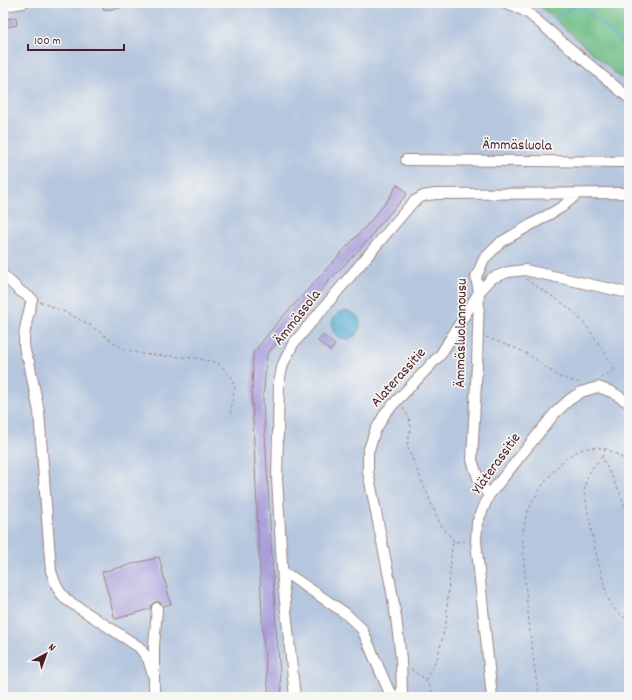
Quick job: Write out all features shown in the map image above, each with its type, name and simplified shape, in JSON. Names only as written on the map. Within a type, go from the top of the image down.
[{"type":"street","points":[[3,6],[23,3]]},
{"type":"street","points":[[506,3],[528,13],[629,98]]},
{"type":"street","name":"Ämmäsluola","points":[[406,160],[629,162]]},
{"type":"street","name":"Ämmässola","points":[[295,697],[283,574],[277,478],[279,382],[283,364],[293,344],[414,202],[424,196],[436,194],[629,193]]},
{"type":"street","name":"Ämmäsluolannousu","points":[[489,495],[480,484],[472,460],[479,292],[476,277],[484,259],[501,242],[562,207],[577,194]]},
{"type":"street","name":"Alaterassitie","points":[[402,697],[401,663],[391,587],[368,472],[368,452],[375,431],[386,412],[441,354],[479,292],[492,278],[525,270],[629,293]]},
{"type":"street","points":[[3,275],[20,291],[32,299],[24,346],[25,355],[29,362],[39,412],[51,571],[60,594],[139,647],[148,659],[154,678]]},
{"type":"street","points":[[592,388],[598,387],[612,392],[629,403]]},
{"type":"street","name":"Yläterassitie","points":[[492,697],[476,541],[477,523],[489,495],[555,413],[569,400],[581,392],[592,388]]},
{"type":"street","points":[[283,574],[292,577],[345,613],[362,629],[388,689],[395,697]]},
{"type":"street","points":[[154,697],[157,608]]},
{"type":"path","points":[[516,271],[571,310],[587,328],[606,354],[616,371],[598,380]]},
{"type":"path","points":[[32,299],[63,310],[90,325],[120,347],[141,354],[195,358],[218,363],[231,376],[235,387],[230,414]]},
{"type":"path","points":[[478,334],[520,350],[565,380],[578,382],[592,388]]},
{"type":"path","points":[[398,400],[409,418],[411,427],[407,446],[440,524],[456,542]]},
{"type":"path","points":[[541,697],[537,684],[525,584],[523,529],[528,510],[550,477],[572,454],[593,446],[606,448],[617,453],[629,464]]},
{"type":"path","points":[[606,448],[602,457],[588,475],[584,491],[595,550],[606,592],[612,606],[624,618],[629,619]]},
{"type":"path","points":[[602,457],[620,491],[629,517]]},
{"type":"path","points":[[426,680],[438,656],[446,622],[452,545],[456,542],[476,541]]},
{"type":"path","points":[[401,663],[415,671],[426,680],[435,697]]},
{"type":"shaded area","points":[[3,3],[535,3],[629,85],[629,697],[3,697]]},
{"type":"green space","points":[[536,3],[629,3],[629,71],[621,78]]},
{"type":"water","points":[[346,311],[352,312],[356,315],[359,319],[359,331],[356,335],[352,338],[346,339],[340,338],[336,335],[333,331],[332,325],[333,319],[336,315],[340,312]]},
{"type":"building","points":[[104,3],[118,3],[120,8],[103,10]]},
{"type":"building","points":[[16,17],[17,25],[3,28],[3,20]]},
{"type":"building","points":[[397,185],[407,194],[376,229],[371,237],[328,282],[267,354],[263,399],[276,627],[282,697],[269,697],[263,638],[252,401],[253,353],[277,323],[366,226],[388,200]]},
{"type":"building","points":[[323,335],[335,345],[330,351],[318,341]]},
{"type":"building","points":[[159,557],[171,604],[163,606],[160,602],[155,602],[151,605],[150,609],[115,619],[102,572]]},
{"type":"waterway","points":[[556,18],[567,11],[583,6],[629,50]]}]
